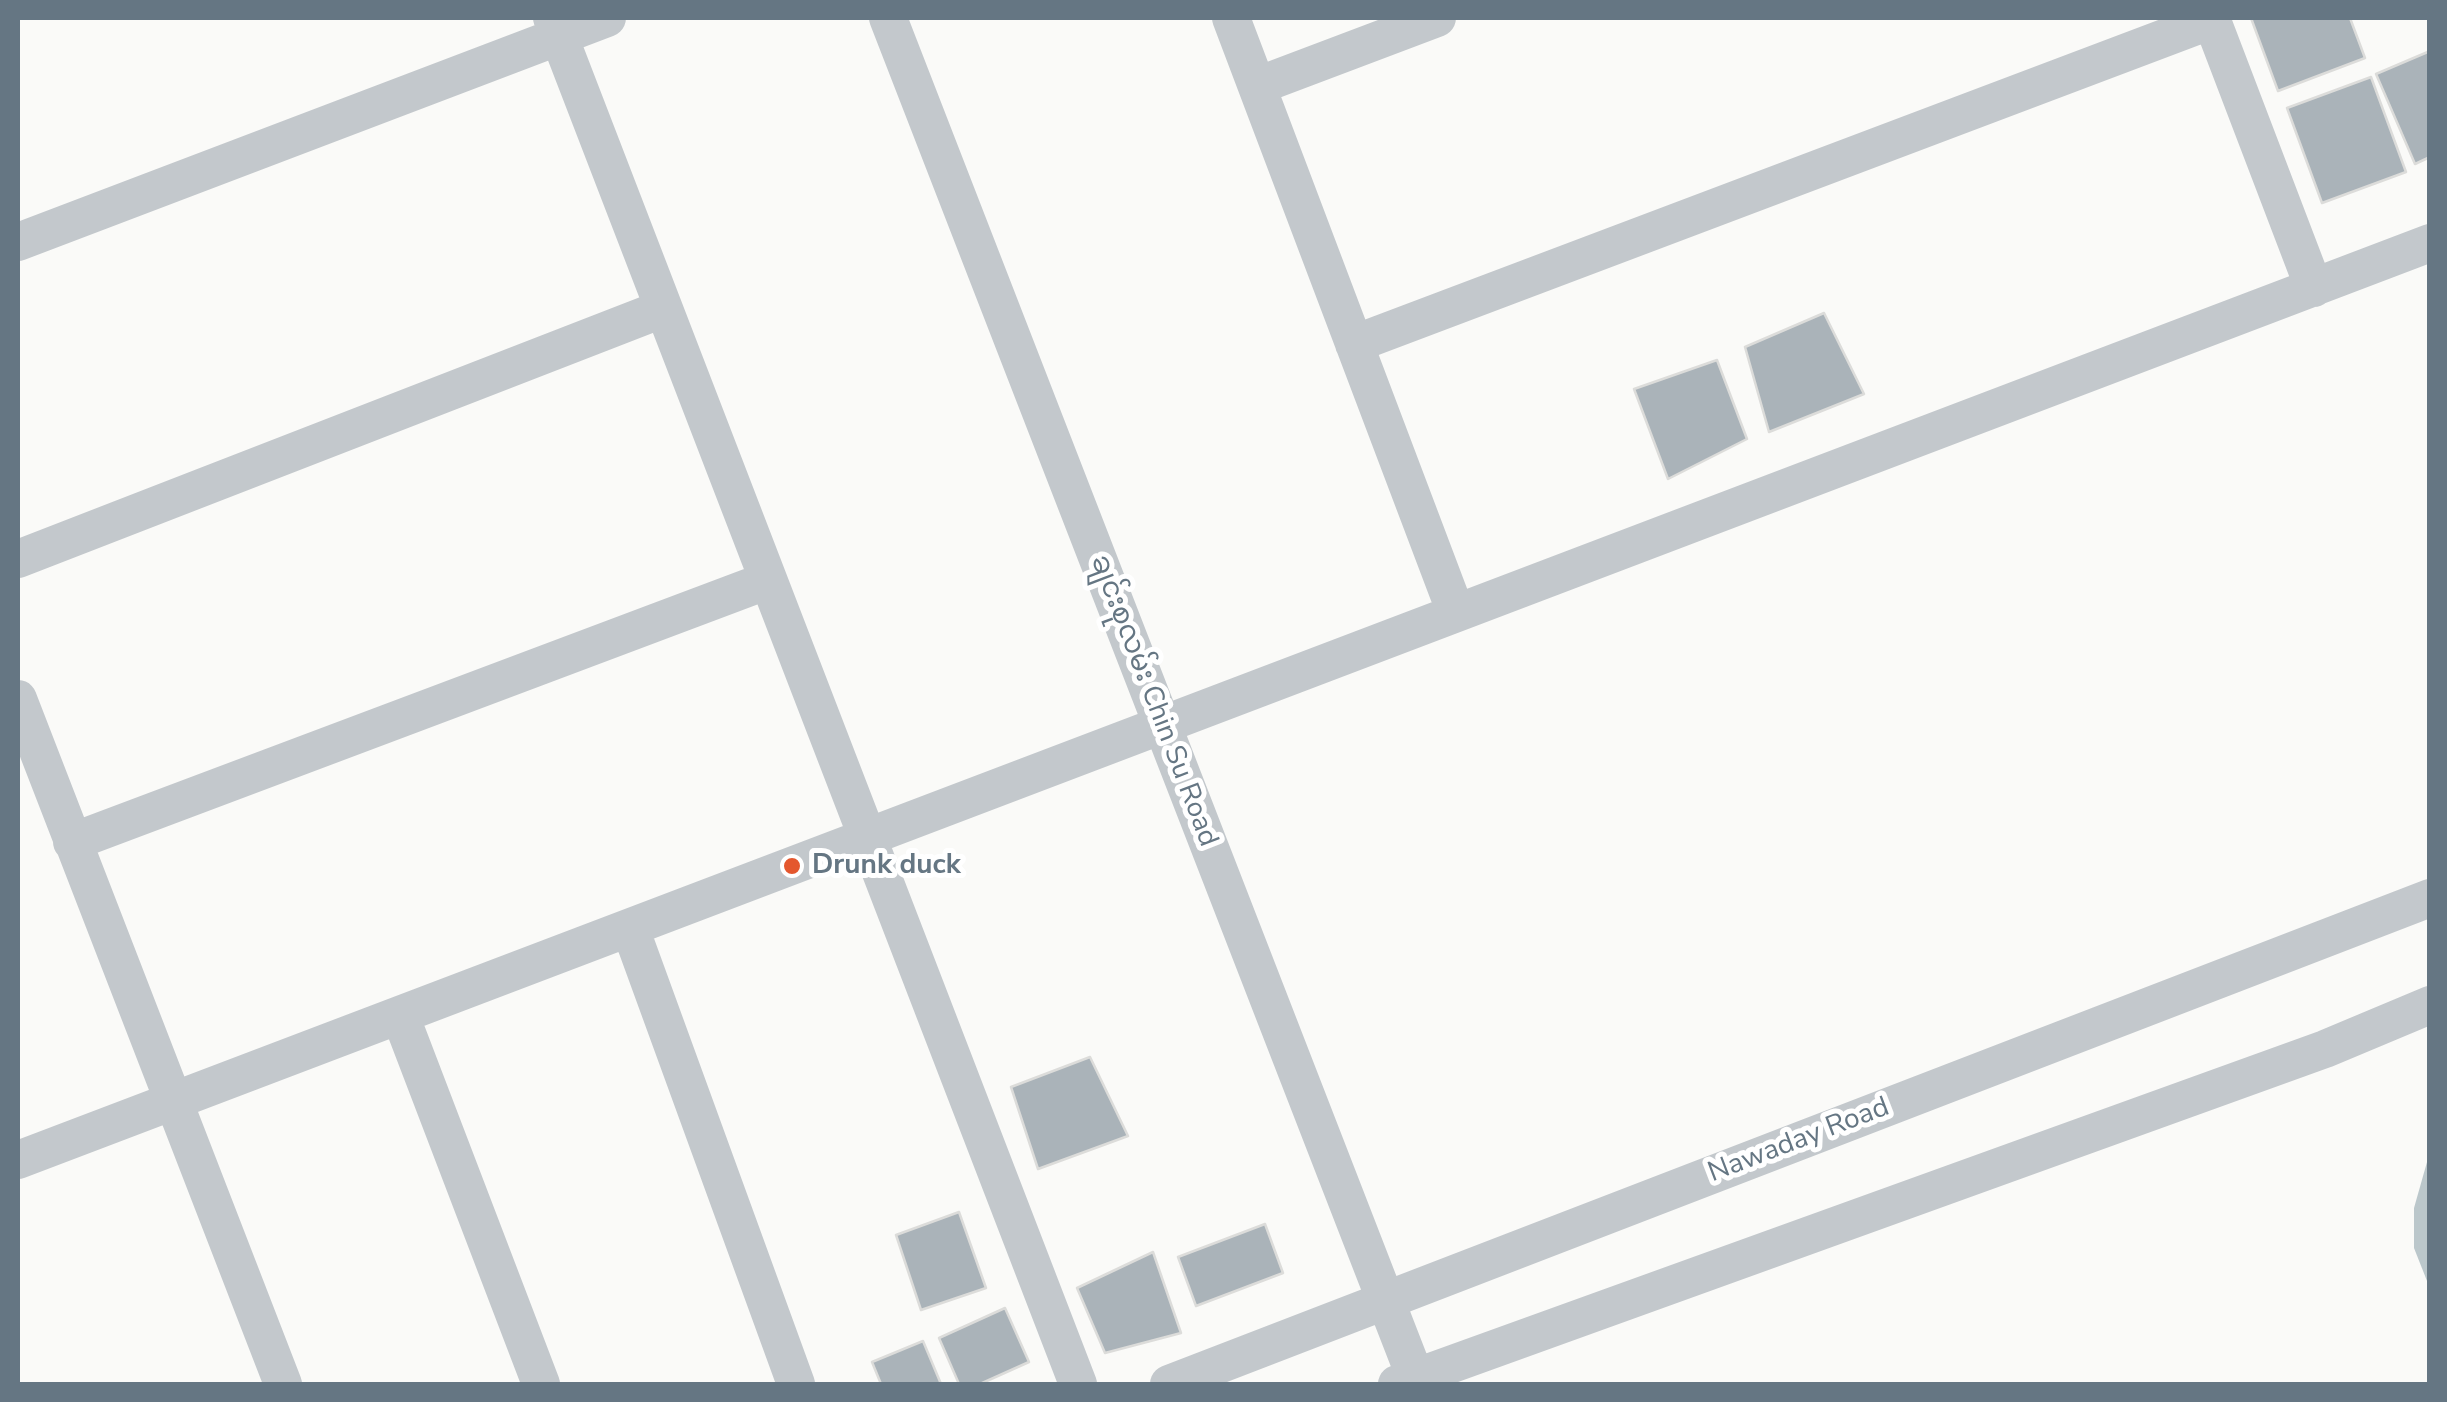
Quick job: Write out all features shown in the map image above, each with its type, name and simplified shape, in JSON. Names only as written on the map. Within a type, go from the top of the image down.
[{"type":"street","points":[[18,242],[555,27],[607,18]]},
{"type":"street","name":"ချင်းစုလမ်း Chin Su Road","points":[[888,18],[1386,1301],[1410,1382]]},
{"type":"street","points":[[1231,18],[1456,614]]},
{"type":"street","points":[[1257,86],[1437,18]]},
{"type":"street","points":[[1354,344],[2211,18],[2314,288]]},
{"type":"street","points":[[555,27],[864,839],[1078,1384]]},
{"type":"street","points":[[18,1160],[2430,243]]},
{"type":"street","points":[[18,558],[662,309]]},
{"type":"street","points":[[72,842],[766,581]]},
{"type":"street","points":[[18,700],[283,1384]]},
{"type":"street","name":"Nawaday Road","points":[[1168,1384],[2430,898]]},
{"type":"street","points":[[630,928],[796,1384]]},
{"type":"street","points":[[1410,1382],[2325,1050],[2430,1005]]},
{"type":"street","points":[[400,1016],[542,1384]]},
{"type":"shaded area","points":[[2429,1155],[2429,1286],[2414,1248],[2414,1208]]},
{"type":"building","points":[[2251,18],[2350,18],[2365,58],[2278,91]]},
{"type":"building","points":[[2430,51],[2430,157],[2415,164],[2376,74]]},
{"type":"building","points":[[2371,77],[2406,172],[2322,203],[2287,108]]},
{"type":"building","points":[[1824,313],[1864,394],[1769,432],[1745,347]]},
{"type":"building","points":[[1717,360],[1747,439],[1668,479],[1634,389]]},
{"type":"building","points":[[1090,1057],[1128,1136],[1038,1169],[1011,1087]]},
{"type":"building","points":[[959,1212],[986,1288],[921,1310],[896,1235]]},
{"type":"building","points":[[1265,1224],[1283,1273],[1196,1306],[1178,1257]]},
{"type":"building","points":[[1153,1252],[1181,1333],[1105,1353],[1077,1288]]},
{"type":"building","points":[[1005,1308],[1029,1362],[980,1384],[959,1384],[939,1338]]},
{"type":"building","points":[[923,1341],[941,1384],[881,1384],[872,1362]]},
{"type":"place","name":"Drunk duck","points":[[792,866]]}]
